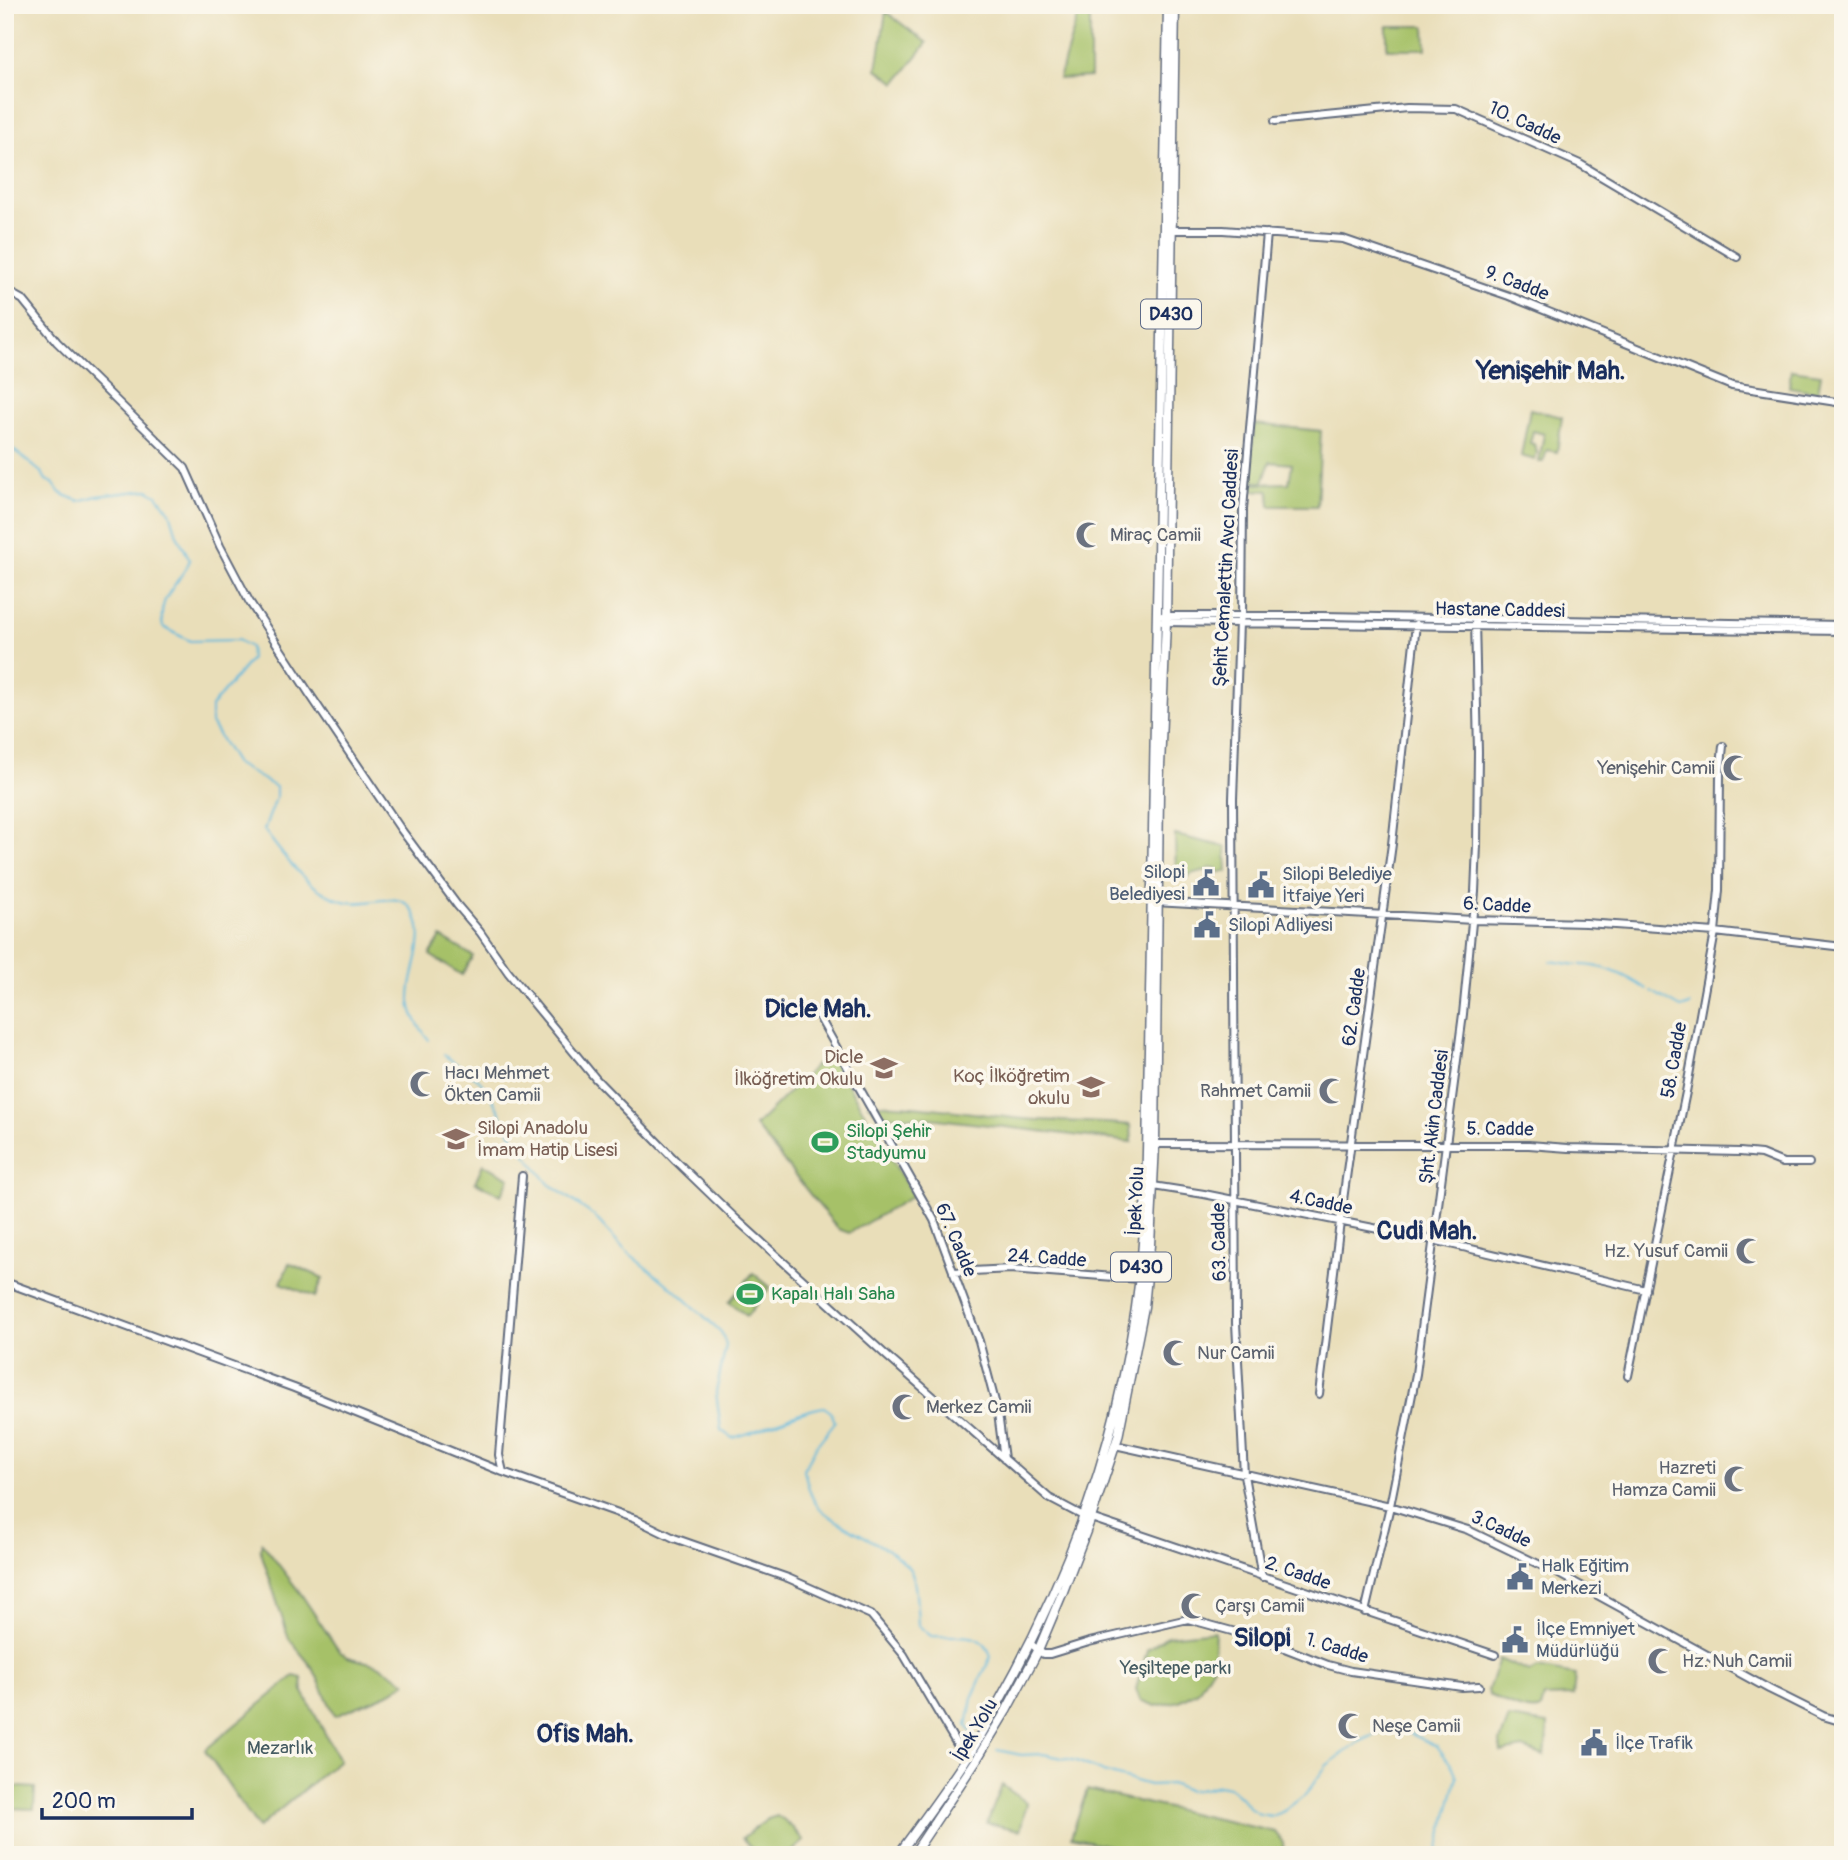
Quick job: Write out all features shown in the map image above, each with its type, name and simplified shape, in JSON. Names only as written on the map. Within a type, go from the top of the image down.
[{"type":"highway","name":"D430","points":[[1162,619],[1168,5]]},
{"type":"highway","name":"D430","points":[[898,1855],[969,1755],[1031,1644],[1088,1517],[1118,1407],[1140,1279],[1151,1144],[1175,5]]},
{"type":"highway","name":"İpek Yolu","points":[[913,1855],[977,1759],[1038,1651],[1115,1445],[1144,1307],[1153,1186],[1151,1144]]},
{"type":"street","name":"10. Cadde","points":[[1275,121],[1407,108],[1456,109],[1580,164],[1737,257]]},
{"type":"street","name":"9. Cadde","points":[[1172,230],[1343,239],[1509,296],[1732,386],[1843,403]]},
{"type":"street","name":"Şehit Cemalettin Avcı Caddesi","points":[[1234,905],[1234,717],[1243,509],[1267,233]]},
{"type":"street","name":"2. Cadde","points":[[5,290],[23,300],[57,342],[185,468],[248,601],[400,828],[457,905],[596,1079],[735,1218],[1049,1498],[1088,1517],[1495,1655]]},
{"type":"street","name":"Hastane Caddesi","points":[[1162,619],[1843,631]]},
{"type":"street","name":"Hastane Caddesi","points":[[1240,619],[1416,624],[1843,625]]},
{"type":"street","name":"Şht. Akin Caddesi","points":[[1365,1612],[1390,1506],[1416,1374],[1447,1144],[1472,920],[1478,752],[1475,623]]},
{"type":"street","name":"62. Cadde","points":[[1320,1394],[1339,1222],[1352,1145],[1392,844],[1416,624]]},
{"type":"street","name":"58. Cadde","points":[[1628,1376],[1715,932],[1719,890],[1720,774],[1723,746]]},
{"type":"street","name":"6. Cadde","points":[[1154,902],[1472,920],[1586,923],[1715,932],[1843,947]]},
{"type":"street","name":"63. Cadde","points":[[1234,905],[1236,1323],[1244,1475],[1262,1577]]},
{"type":"street","name":"67. Cadde","points":[[817,1013],[934,1220],[979,1341],[998,1413],[1004,1459]]},
{"type":"street","name":"5. Cadde","points":[[1151,1144],[1447,1144],[1740,1152],[1761,1154],[1783,1163],[1809,1163]]},
{"type":"street","points":[[503,1472],[499,1455],[522,1176]]},
{"type":"street","name":"4.Cadde","points":[[1153,1186],[1433,1240],[1646,1290]]},
{"type":"street","name":"24. Cadde","points":[[953,1272],[1012,1269],[1140,1279]]},
{"type":"street","points":[[5,1282],[294,1388],[503,1472],[788,1577],[871,1615],[904,1655],[959,1748],[969,1755]]},
{"type":"street","name":"3.Cadde","points":[[1115,1445],[1390,1506],[1468,1530],[1561,1575],[1769,1689],[1824,1716],[1843,1722]]},
{"type":"street","name":"1. Cadde","points":[[1038,1651],[1050,1654],[1088,1642],[1188,1619],[1250,1636],[1328,1665],[1352,1671],[1462,1687],[1479,1686]]},
{"type":"street","points":[[1031,1644],[1038,1651]]},
{"type":"green space","points":[[1081,5],[1090,5],[1090,77],[1059,79]]},
{"type":"green space","points":[[886,12],[927,43],[896,83],[877,69]]},
{"type":"green space","points":[[1387,26],[1425,26],[1426,49],[1387,49]]},
{"type":"green space","points":[[1791,370],[1821,374],[1818,392],[1789,387]]},
{"type":"green space","points":[[1530,409],[1562,417],[1557,452],[1547,450],[1543,462],[1539,462],[1544,434],[1533,431],[1530,443],[1534,444],[1537,452],[1535,460],[1521,456]]},
{"type":"green space","points":[[1254,424],[1321,431],[1317,506],[1270,506],[1269,491],[1248,490],[1248,484],[1289,483],[1292,464],[1270,462],[1263,482],[1249,482]]},
{"type":"green space","points":[[1843,636],[1843,684],[1831,670]]},
{"type":"green space","points":[[1175,835],[1226,847],[1227,872],[1216,872],[1216,868],[1209,868],[1190,874],[1189,877],[1176,876]]},
{"type":"green space","points":[[441,937],[473,956],[462,975],[430,955]]},
{"type":"green space","name":"Silopi Şehir Stadyumu","points":[[829,1052],[913,1196],[849,1233],[838,1229],[755,1126]]},
{"type":"green space","points":[[868,1104],[927,1107],[1024,1119],[1131,1125],[1132,1142],[929,1118],[879,1115]]},
{"type":"green space","points":[[483,1164],[510,1178],[501,1195],[475,1182]]},
{"type":"green space","points":[[289,1263],[323,1278],[315,1297],[281,1283]]},
{"type":"green space","name":"Kapalı Halı Saha","points":[[753,1273],[770,1287],[747,1316],[729,1302]]},
{"type":"green space","points":[[262,1543],[301,1594],[339,1651],[348,1657],[378,1665],[406,1682],[388,1694],[335,1716],[313,1668],[289,1639],[260,1549]]},
{"type":"green space","name":"Yeşiltepe parkı","points":[[1215,1631],[1213,1666],[1198,1691],[1179,1701],[1156,1706],[1140,1700],[1136,1689],[1147,1650],[1167,1636]]},
{"type":"green space","points":[[1499,1659],[1529,1672],[1538,1668],[1575,1675],[1573,1696],[1544,1697],[1541,1709],[1529,1710],[1489,1695],[1488,1690]]},
{"type":"green space","name":"Mezarlık","points":[[294,1676],[302,1678],[303,1692],[339,1760],[258,1828],[205,1750]]},
{"type":"green space","points":[[1509,1718],[1548,1724],[1545,1756],[1523,1748],[1501,1752],[1500,1742]]},
{"type":"green space","points":[[1002,1785],[1027,1803],[1020,1830],[987,1823]]},
{"type":"green space","points":[[5,1786],[35,1788],[34,1809],[5,1808]]},
{"type":"green space","points":[[1087,1790],[1275,1832],[1283,1843],[1284,1855],[1149,1855],[1071,1837]]},
{"type":"green space","points":[[777,1816],[791,1826],[804,1841],[788,1855],[758,1855],[742,1838],[768,1819]]},
{"type":"waterway","points":[[5,443],[42,473],[60,493],[79,501],[97,496],[148,490],[157,495],[170,512],[177,535],[190,560],[166,599],[162,616],[163,627],[190,641],[238,640],[250,647],[251,659],[211,707],[211,723],[236,764],[276,787],[276,798],[264,830],[298,872],[319,889],[343,901],[361,903],[388,899],[404,902],[410,907],[417,918],[420,941],[410,1002],[415,1017],[429,1040]]},
{"type":"waterway","points":[[1551,961],[1577,965]]},
{"type":"waterway","points":[[1581,965],[1615,972],[1646,989]]},
{"type":"waterway","points":[[1651,991],[1681,1008],[1690,1005]]},
{"type":"waterway","points":[[444,1055],[478,1079],[489,1093],[517,1143],[549,1184],[594,1216],[625,1250],[681,1295],[721,1332],[726,1345],[716,1392],[721,1430],[732,1438],[812,1409],[824,1407],[831,1412],[835,1422],[817,1445],[804,1469],[812,1497],[827,1514],[884,1548],[907,1566],[913,1576],[918,1625],[931,1636],[966,1636],[981,1641],[987,1647],[991,1656],[972,1698],[967,1726],[973,1734]]},
{"type":"waterway","points":[[997,1750],[1021,1755],[1043,1754],[1077,1761],[1103,1772],[1149,1785],[1174,1784],[1189,1791],[1218,1785],[1229,1787],[1249,1808],[1259,1814],[1272,1816],[1284,1811],[1306,1794],[1327,1765],[1361,1741],[1381,1732],[1409,1733],[1437,1746],[1457,1777],[1437,1855]]},
{"type":"place","name":"Miraç Camii","points":[[1089,535]]},
{"type":"place","name":"Yenişehir Camii","points":[[1736,768]]},
{"type":"place","name":"Silopi Belediyesi","points":[[1206,883]]},
{"type":"place","name":"Silopi Belediye İtfaiye Yeri","points":[[1261,885]]},
{"type":"place","name":"Silopi Adliyesi","points":[[1207,925]]},
{"type":"place","name":"Dicle İlköğretim Okulu","points":[[884,1068]]},
{"type":"place","name":"Hacı Mehmet Ökten Camii","points":[[423,1084]]},
{"type":"place","name":"Koç İlköğretim okulu","points":[[1091,1087]]},
{"type":"place","name":"Rahmet Camii","points":[[1332,1091]]},
{"type":"place","name":"Silopi Anadolu İmam Hatip Lisesi","points":[[456,1139]]},
{"type":"place","name":"Silopi Şehir Stadyumu","points":[[825,1142]]},
{"type":"place","name":"Hz. Yusuf Camii","points":[[1749,1251]]},
{"type":"place","name":"Kapalı Halı Saha","points":[[750,1294]]},
{"type":"place","name":"Nur Camii","points":[[1176,1353]]},
{"type":"place","name":"Merkez Camii","points":[[905,1407]]},
{"type":"place","name":"Hazreti Hamza Camii","points":[[1737,1479]]},
{"type":"place","name":"Halk Eğitim Merkezi","points":[[1520,1577]]},
{"type":"place","name":"Çarşı Camii","points":[[1194,1606]]},
{"type":"place","name":"İlçe Emniyet Müdürlüğü","points":[[1515,1640]]},
{"type":"place","name":"Hz. Nuh Camii","points":[[1661,1661]]},
{"type":"place","name":"Neşe Camii","points":[[1351,1726]]},
{"type":"place","name":"İlçe Trafik","points":[[1594,1743]]},
{"type":"district","name":"Yenişehir Mah.","points":[[1551,371]]},
{"type":"district","name":"Dicle Mah.","points":[[818,1009]]},
{"type":"district","name":"Cudi Mah.","points":[[1427,1231]]},
{"type":"district","name":"Silopi","points":[[1262,1638]]},
{"type":"district","name":"Ofis Mah.","points":[[585,1734]]}]
